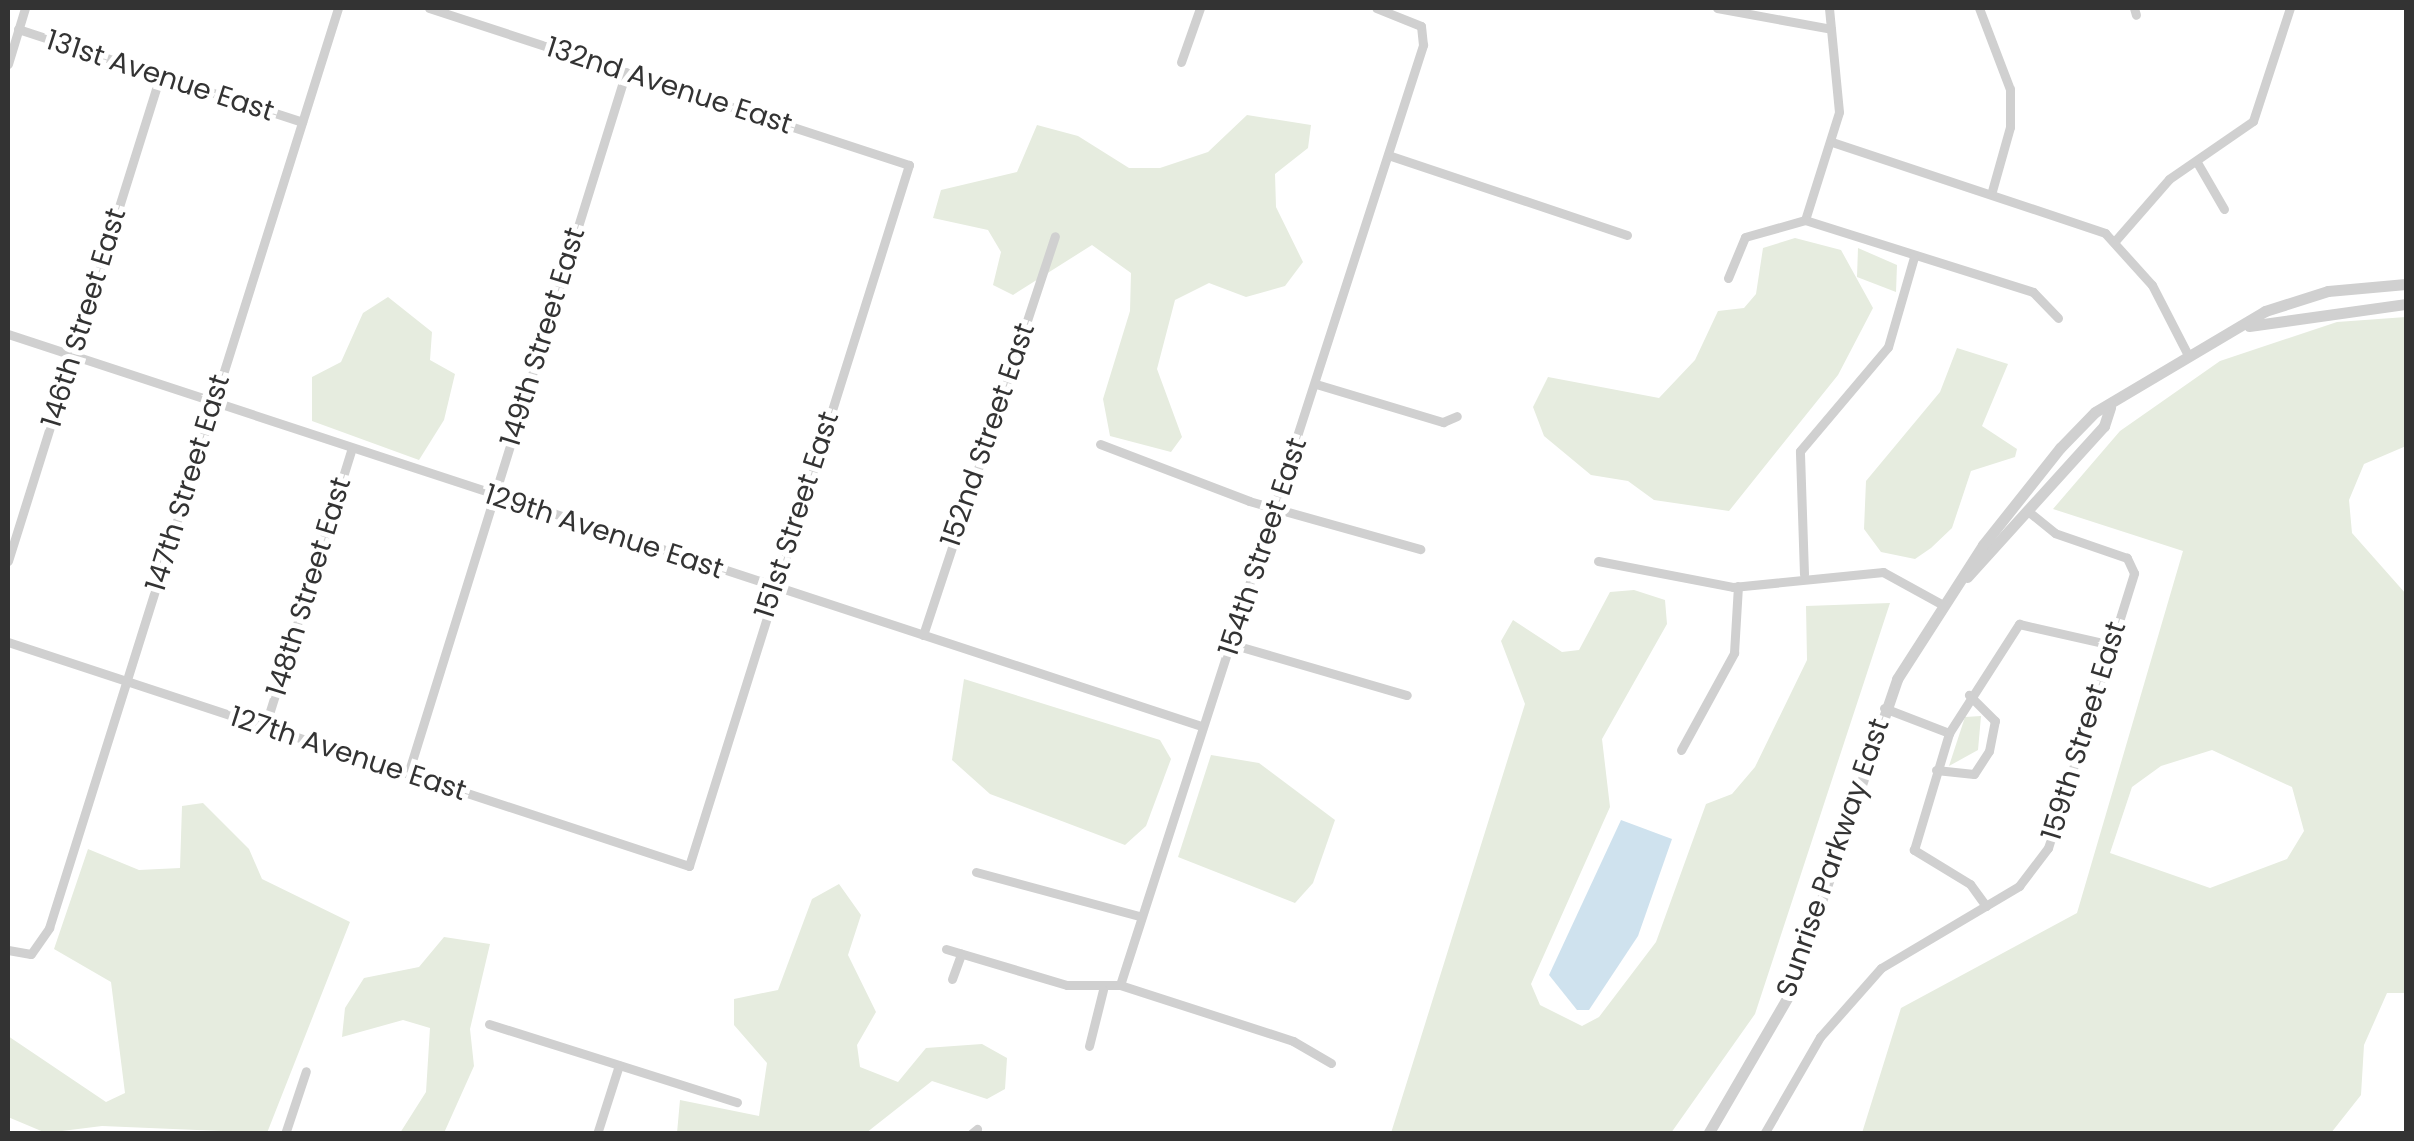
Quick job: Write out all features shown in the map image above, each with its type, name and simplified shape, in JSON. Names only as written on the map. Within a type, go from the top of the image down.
[{"type":"street","points":[[8,64],[25,8]]},
{"type":"street","name":"147th Street East","points":[[8,950],[31,954],[50,928],[338,8]]},
{"type":"street","name":"132nd Avenue East","points":[[429,8],[909,164]]},
{"type":"street","points":[[1181,62],[1200,8]]},
{"type":"street","name":"154th Street East","points":[[1120,984],[1201,726],[1316,384],[1425,32],[1376,8]]},
{"type":"street","points":[[1717,8],[1831,30]]},
{"type":"street","points":[[1805,220],[1832,142],[1840,80],[1828,8]]},
{"type":"street","points":[[1979,8],[2010,89],[2010,127],[1992,191]]},
{"type":"street","points":[[2115,241],[2158,190],[2242,134],[2264,104],[2290,8]]},
{"type":"street","name":"131st Avenue East","points":[[18,30],[302,122]]},
{"type":"street","name":"149th Street East","points":[[408,774],[626,72]]},
{"type":"street","name":"146th Street East","points":[[8,560],[160,76]]},
{"type":"street","points":[[1832,142],[1992,191],[2115,241],[2152,285],[2187,353]]},
{"type":"street","points":[[1388,156],[1627,235]]},
{"type":"street","name":"151st Street East","points":[[689,866],[909,164]]},
{"type":"street","points":[[2198,164],[2224,209]]},
{"type":"street","points":[[1728,278],[1746,238],[1805,220],[2033,292],[2058,318]]},
{"type":"street","name":"152nd Street East","points":[[922,636],[1055,236]]},
{"type":"street","points":[[1804,574],[1800,451],[1888,347],[1914,256]]},
{"type":"street","points":[[2249,326],[2266,311],[2328,291],[2406,284]]},
{"type":"street","points":[[2249,326],[2406,304]]},
{"type":"street","name":"Sunrise Parkway East","points":[[1708,1134],[1788,995],[1884,708],[1944,605],[2060,448],[2187,353],[2249,326]]},
{"type":"street","name":"129th Avenue East","points":[[8,334],[1201,726]]},
{"type":"street","points":[[1316,384],[1444,422],[1457,416]]},
{"type":"street","name":"Sunrise Parkway East","points":[[1960,583],[2104,426],[2110,407]]},
{"type":"street","points":[[1100,444],[1274,508],[1420,550]]},
{"type":"street","name":"148th Street East","points":[[265,727],[352,448]]},
{"type":"street","name":"159th Street East","points":[[1764,1134],[1820,1037],[1867,982],[2025,880],[2048,848],[2132,564],[2055,533],[2029,512]]},
{"type":"street","points":[[1598,561],[1738,586],[1804,574],[1883,572],[1944,605]]},
{"type":"street","points":[[1681,750],[1734,653],[1738,586]]},
{"type":"street","points":[[1986,906],[1970,884],[1914,850],[1949,733],[1969,695],[2019,624],[2108,644]]},
{"type":"street","name":"127th Avenue East","points":[[8,642],[689,866]]},
{"type":"street","points":[[1231,644],[1407,695]]},
{"type":"street","points":[[1936,770],[1974,774],[1989,751],[1996,721],[1969,695]]},
{"type":"street","points":[[1884,708],[1949,733]]},
{"type":"street","points":[[976,872],[1139,916]]},
{"type":"street","points":[[946,949],[1103,990],[1120,984],[1331,1062]]},
{"type":"street","points":[[952,979],[960,954]]},
{"type":"street","points":[[1090,1046],[1103,990]]},
{"type":"street","points":[[490,1024],[737,1102]]},
{"type":"street","points":[[597,1134],[620,1065]]},
{"type":"street","points":[[285,1134],[306,1070]]},
{"type":"shaded area","points":[[1247,115],[1311,125],[1308,148],[1275,174],[1276,207],[1303,262],[1285,286],[1246,297],[1209,283],[1175,300],[1157,369],[1182,437],[1171,452],[1110,436],[1103,399],[1130,311],[1131,273],[1092,245],[1013,295],[993,285],[1001,252],[988,230],[933,218],[941,190],[1017,172],[1037,125],[1078,136],[1129,168],[1160,168],[1208,152]]},
{"type":"shaded area","points":[[1795,238],[1841,250],[1873,308],[1838,375],[1729,511],[1654,500],[1628,481],[1591,475],[1544,436],[1533,407],[1548,377],[1659,398],[1695,360],[1718,311],[1744,308],[1756,294],[1763,248]]},
{"type":"shaded area","points":[[1858,248],[1897,265],[1896,292],[1857,277]]},
{"type":"shaded area","points":[[388,297],[432,332],[430,360],[455,374],[444,420],[419,460],[312,421],[312,377],[341,362],[363,313]]},
{"type":"shaded area","points":[[2406,317],[2406,446],[2364,464],[2349,500],[2352,533],[2406,594],[2406,993],[2387,993],[2364,1045],[2361,1095],[2331,1133],[1862,1133],[1901,1008],[2077,913],[2183,551],[2053,509],[2120,431],[2220,361],[2337,322]],"holes":[[[2212,750],[2292,787],[2304,831],[2287,859],[2210,888],[2110,853],[2132,787],[2161,766]]]},
{"type":"shaded area","points":[[1957,348],[2008,364],[1982,426],[2017,449],[2015,457],[1971,471],[1952,528],[1931,548],[1915,559],[1881,552],[1864,529],[1866,481],[1940,392]]},
{"type":"shaded area","points":[[1634,590],[1665,600],[1667,624],[1602,739],[1610,807],[1531,984],[1540,1005],[1582,1026],[1599,1017],[1656,942],[1706,804],[1732,794],[1755,767],[1807,660],[1806,606],[1890,603],[1755,1014],[1671,1133],[1391,1133],[1525,704],[1501,641],[1513,620],[1562,652],[1579,650],[1610,592]]},
{"type":"shaded area","points":[[964,679],[1160,740],[1171,759],[1146,826],[1125,845],[990,794],[952,760]]},
{"type":"shaded area","points":[[1981,716],[1978,750],[1949,766],[1965,717]]},
{"type":"shaded area","points":[[1211,755],[1259,763],[1335,820],[1313,883],[1295,903],[1178,857]]},
{"type":"shaded area","points":[[203,803],[249,849],[262,879],[350,922],[267,1133],[102,1126],[46,1133],[8,1117],[8,1036],[106,1102],[125,1093],[111,982],[54,949],[88,849],[139,870],[180,868],[182,806]]},
{"type":"shaded area","points":[[839,884],[861,915],[848,955],[876,1012],[857,1045],[860,1067],[898,1082],[926,1048],[982,1044],[1007,1058],[1005,1089],[987,1099],[932,1081],[866,1133],[677,1133],[680,1100],[759,1116],[767,1063],[734,1025],[734,999],[778,990],[812,899]]},
{"type":"shaded area","points":[[444,937],[490,944],[470,1029],[474,1066],[444,1133],[400,1133],[426,1092],[430,1028],[403,1020],[342,1037],[345,1008],[364,978],[419,967]]},
{"type":"water","points":[[1621,820],[1672,839],[1638,936],[1589,1010],[1577,1010],[1549,975]]}]
